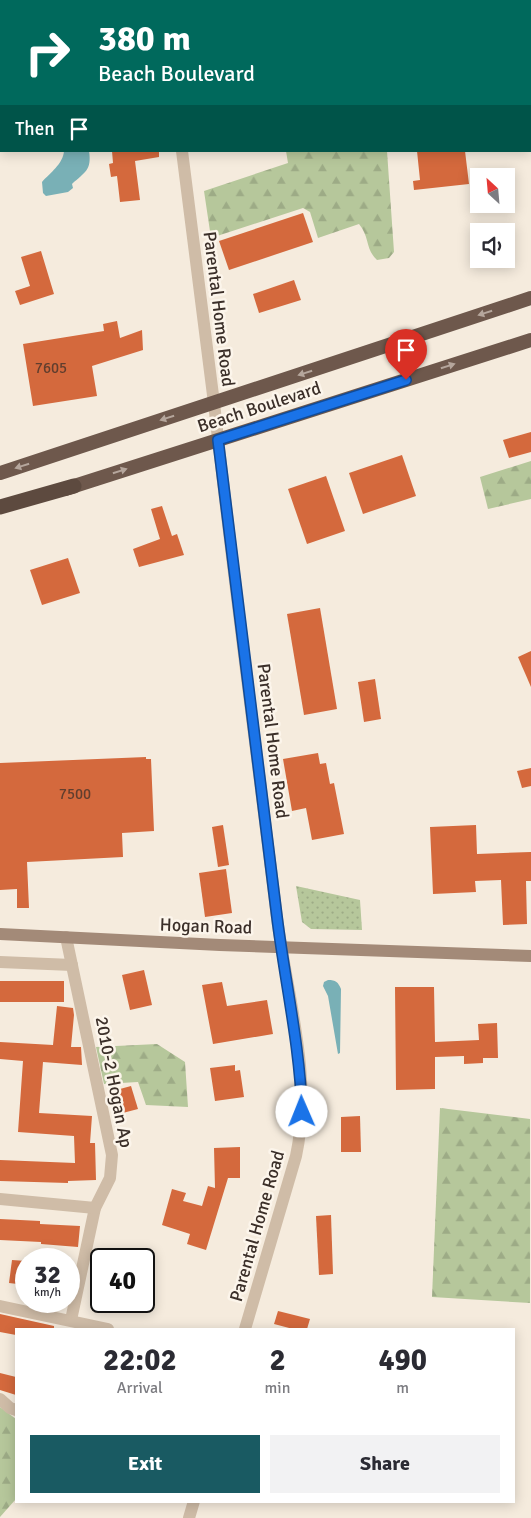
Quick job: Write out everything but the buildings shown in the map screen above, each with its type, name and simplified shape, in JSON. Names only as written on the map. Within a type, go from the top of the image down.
[{"type":"highway","name":"Beach Boulevard","points":[[0,474],[531,298]]},
{"type":"highway","name":"Beach Boulevard","points":[[0,514],[74,486],[531,340]]},
{"type":"highway","points":[[0,507],[74,486]]},
{"type":"main road","name":"Hogan Road","points":[[0,934],[531,956]]},
{"type":"street","name":"Parental Home Road","points":[[182,152],[281,946],[297,1038],[301,1078],[301,1134],[286,1192],[245,1328]]},
{"type":"street","name":"2010-2 Hogan Ap","points":[[66,937],[112,1155],[110,1178],[95,1208],[71,1320]]},
{"type":"street","points":[[0,962],[72,965]]},
{"type":"street","points":[[0,1199],[95,1208]]},
{"type":"street","points":[[0,1306],[104,1328]]},
{"type":"street","points":[[0,1399],[10,1408],[15,1410]]},
{"type":"street","points":[[189,1518],[193,1503]]},
{"type":"green space","points":[[286,152],[387,152],[394,252],[389,258],[377,260],[373,256],[359,224],[318,238],[310,212],[303,208],[211,238],[204,191],[288,163]]},
{"type":"green space","points":[[531,461],[531,499],[488,509],[480,477]]},
{"type":"green space","points":[[296,886],[360,900],[362,930],[311,929],[302,922]]},
{"type":"green space","points":[[157,1044],[185,1062],[188,1107],[146,1105],[138,1082],[104,1084],[96,1047]]},
{"type":"green space","points":[[440,1108],[530,1119],[530,1303],[432,1297]]},
{"type":"green space","points":[[0,1407],[15,1418],[15,1500],[0,1517]]},
{"type":"water","points":[[64,152],[89,152],[88,167],[72,184],[73,188],[68,192],[46,196],[43,193],[42,182],[59,164]]},
{"type":"water","points":[[328,980],[336,982],[341,989],[340,1053],[338,1054],[328,996],[323,986],[324,982]]},
{"type":"route","points":[[302,1112],[297,1038],[281,946],[218,440],[406,380]]}]
